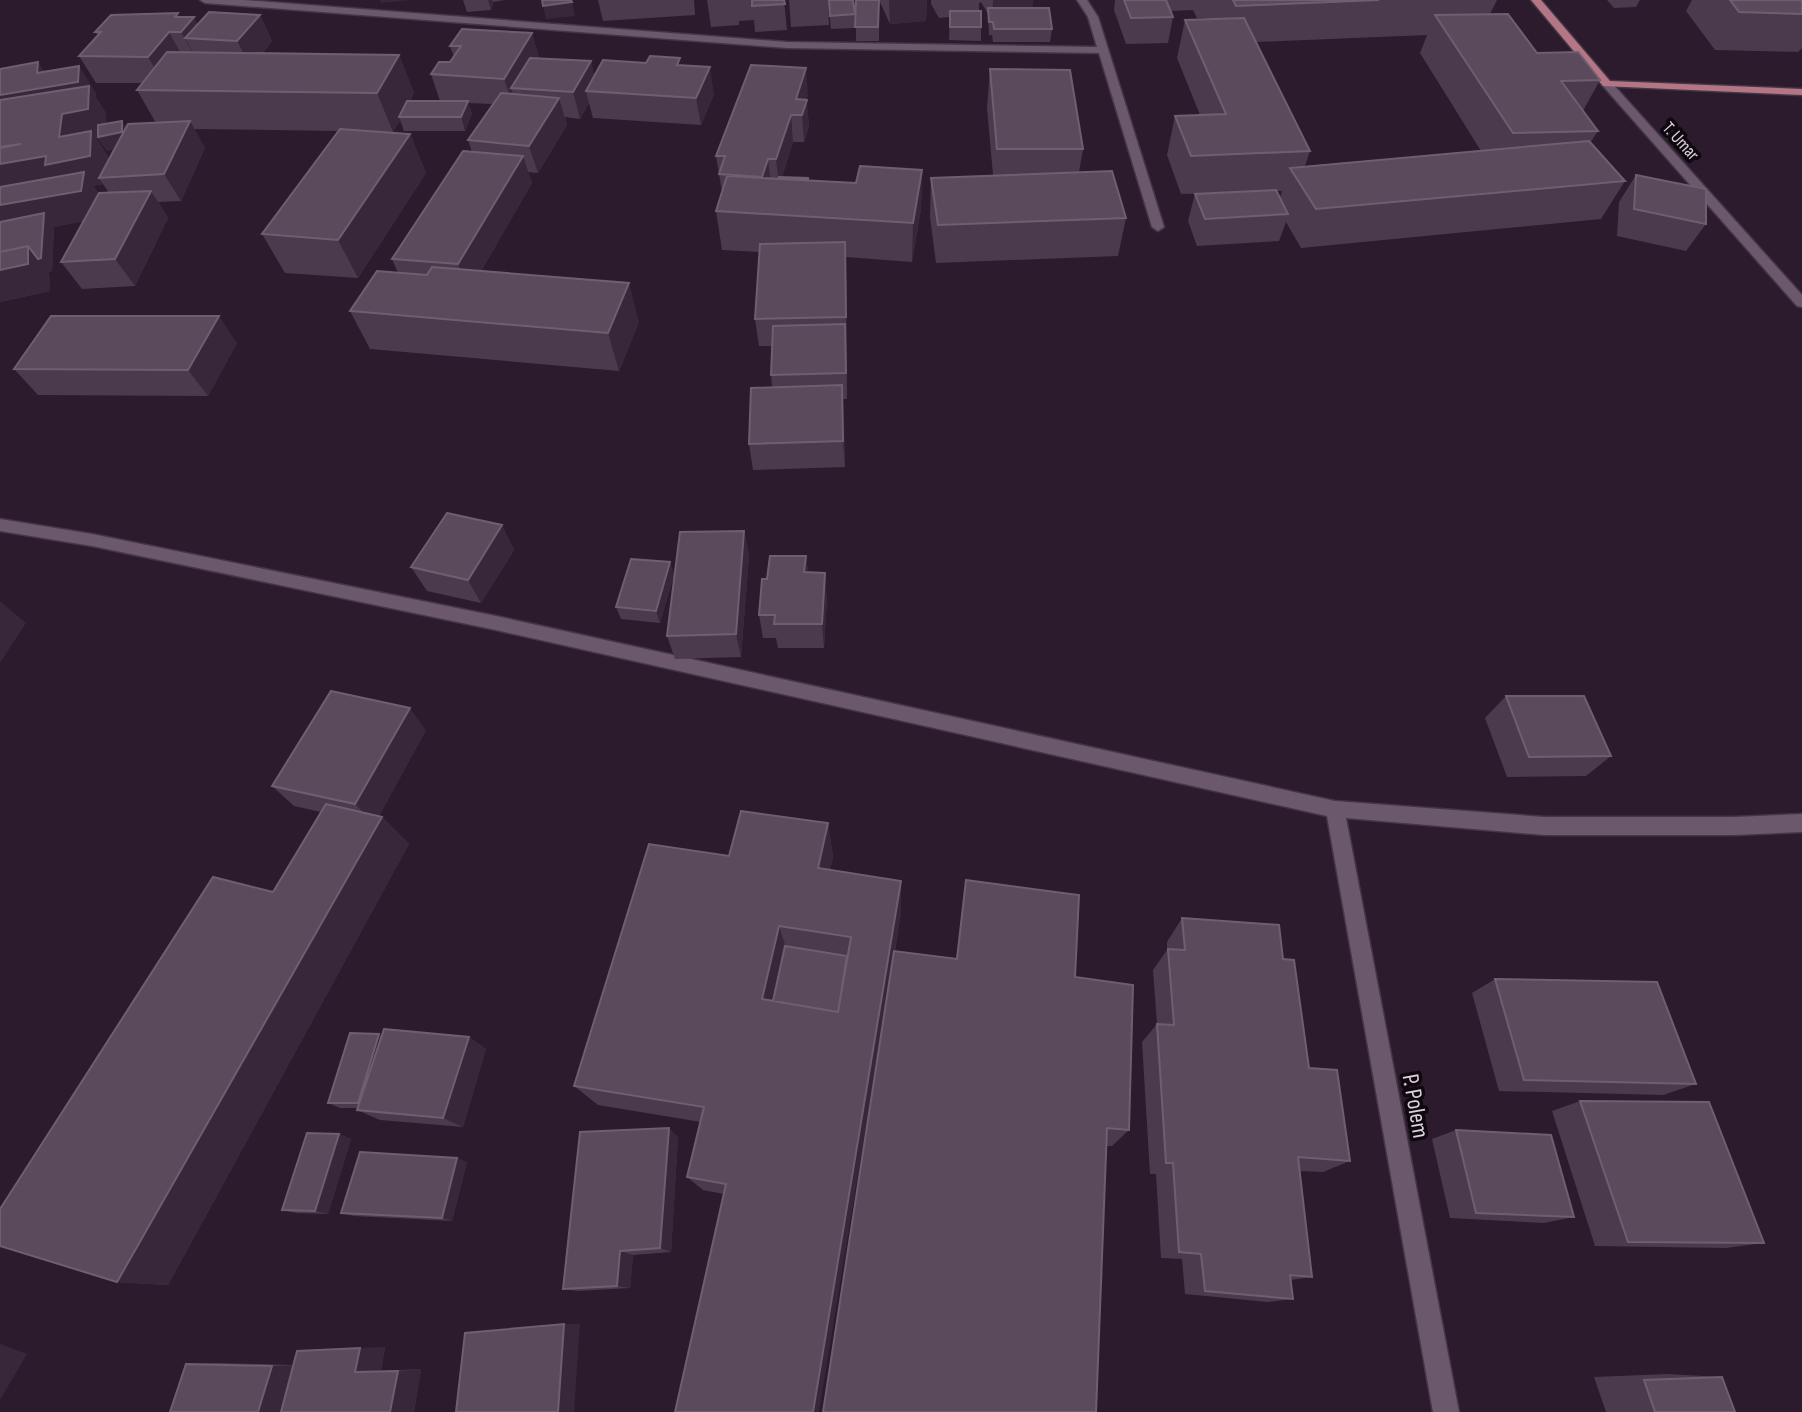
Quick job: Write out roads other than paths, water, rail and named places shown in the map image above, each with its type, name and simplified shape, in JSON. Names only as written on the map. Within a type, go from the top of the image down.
[{"type":"main road","name":"T. Umar","points":[[1536,0],[1607,84]]},
{"type":"main road","points":[[1607,84],[1802,92]]},
{"type":"street","points":[[205,0],[787,45],[936,50],[1102,50]]},
{"type":"street","points":[[1082,0],[1093,17],[1158,227]]},
{"type":"street","name":"T. Umar","points":[[1607,84],[1802,303]]},
{"type":"street","points":[[0,525],[106,543],[496,623],[1335,809],[1545,825],[1734,827],[1802,823]]},
{"type":"street","name":"P. Polem","points":[[1335,809],[1446,1412]]}]
